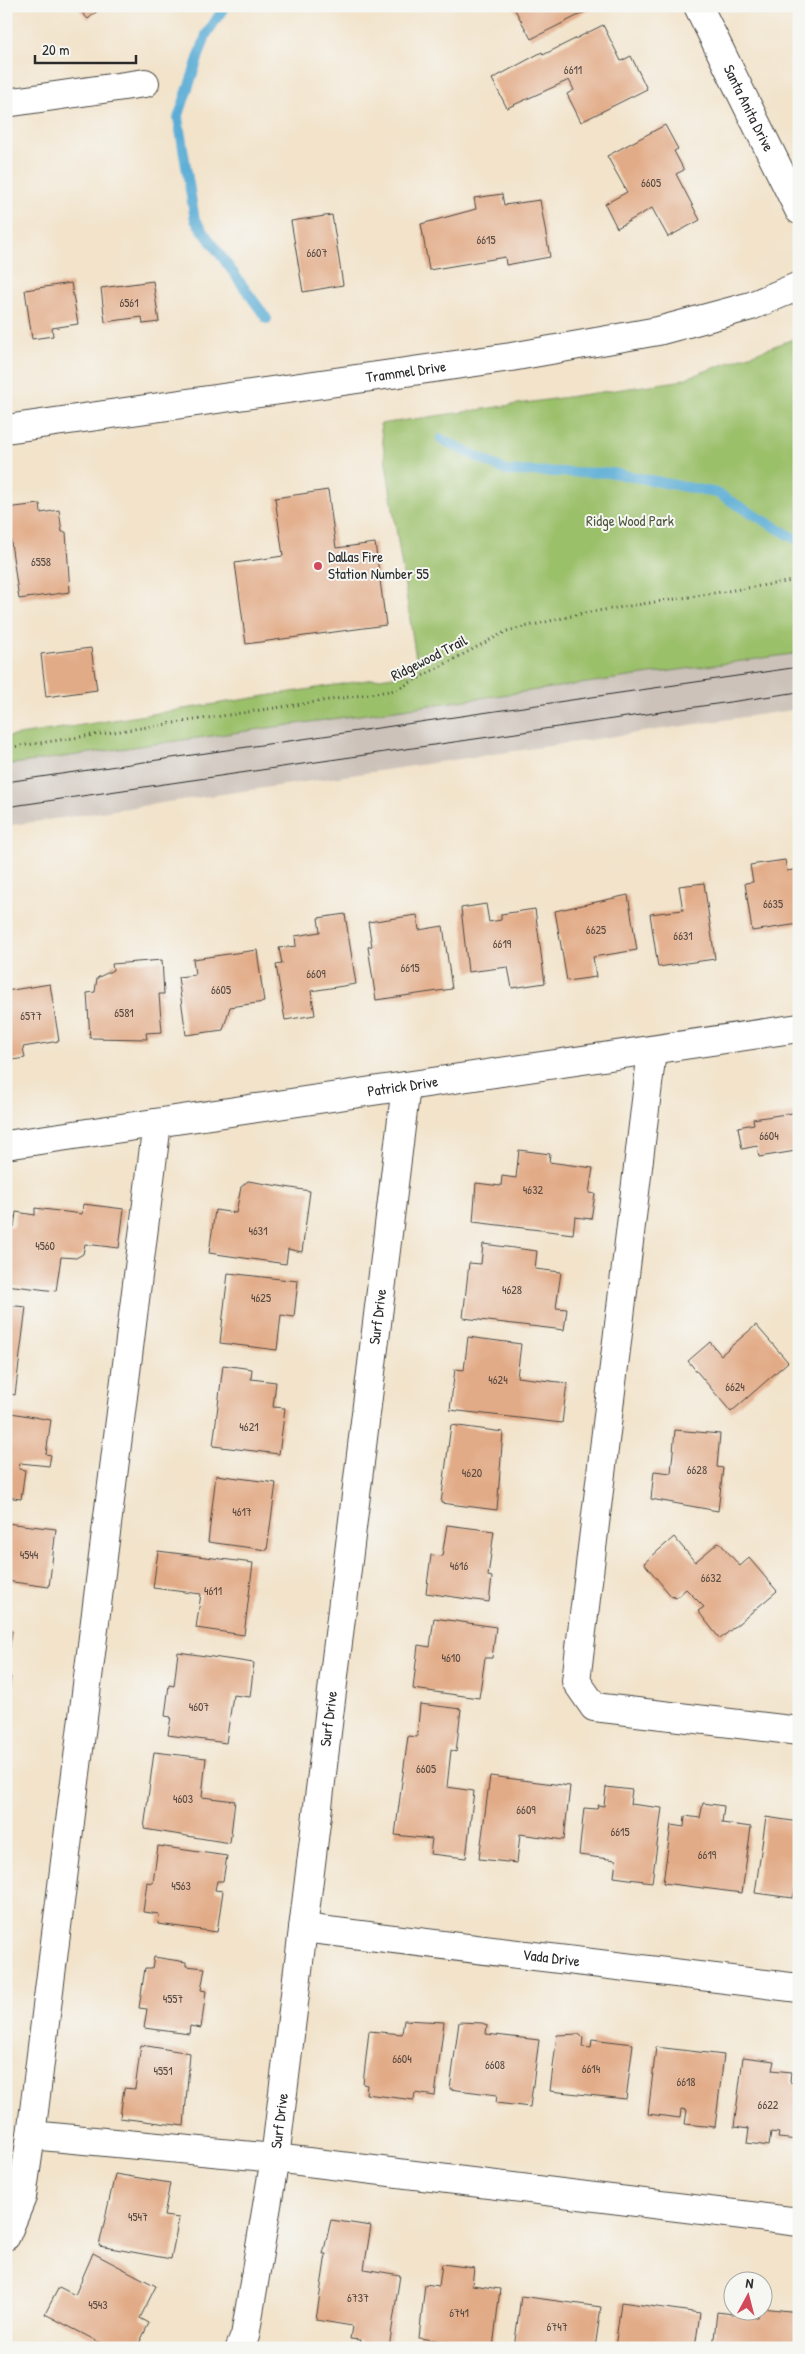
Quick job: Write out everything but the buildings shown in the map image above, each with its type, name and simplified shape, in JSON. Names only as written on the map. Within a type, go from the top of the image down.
[{"type":"street","name":"Santa Anita Drive","points":[[698,6],[799,210]]},
{"type":"street","points":[[6,103],[145,83]]},
{"type":"street","name":"Trammel Drive","points":[[6,429],[511,357],[658,332],[750,306],[799,286]]},
{"type":"street","name":"Patrick Drive","points":[[6,1145],[799,1028]]},
{"type":"street","points":[[652,1051],[576,1681],[594,1707],[799,1731]]},
{"type":"street","name":"Surf Drive","points":[[240,2348],[245,2336],[275,2158],[406,1086]]},
{"type":"street","points":[[6,2236],[22,2197],[31,2135],[157,1123]]},
{"type":"street","name":"Vada Drive","points":[[303,1928],[799,1988]]},
{"type":"street","points":[[31,2135],[275,2158],[799,2222]]},
{"type":"path","name":"Ridgewood Trail","points":[[6,748],[396,690],[507,631],[584,613],[799,580]]},
{"type":"shaded area","points":[[799,653],[799,709],[6,826],[6,765]]},
{"type":"green space","name":"Ridge Wood Park","points":[[799,337],[799,653],[6,765],[6,737],[418,672],[380,424],[678,381]]},
{"type":"waterway","points":[[225,6],[206,35],[178,118],[195,220],[267,319]]},
{"type":"waterway","points":[[441,439],[506,471],[613,473],[717,493],[799,541]]},
{"type":"tram line","points":[[6,782],[799,667]]},
{"type":"tram line","points":[[6,807],[799,692]]},
{"type":"place","name":"Dallas Fire Station Number 55","points":[[318,566]]}]
